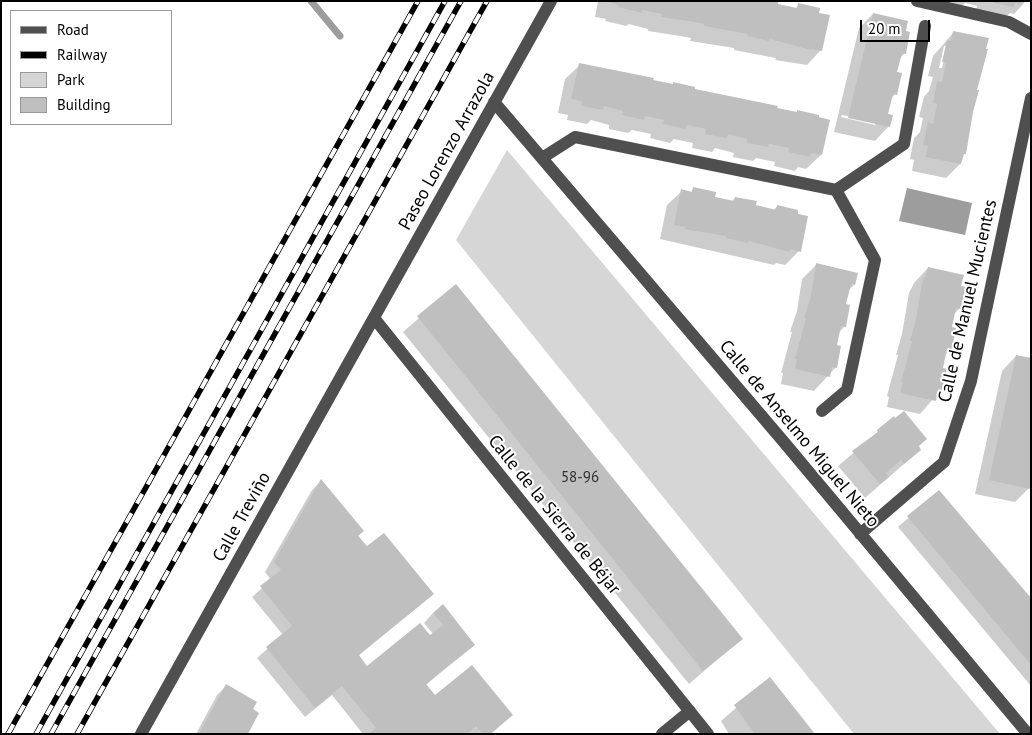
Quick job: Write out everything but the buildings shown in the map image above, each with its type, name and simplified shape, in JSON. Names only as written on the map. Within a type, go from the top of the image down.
[{"type":"street","name":"Paseo Lorenzo Arrazola","points":[[374,318],[551,1]]},
{"type":"street","points":[[917,1],[1009,22],[1031,34]]},
{"type":"street","points":[[542,158],[575,137],[836,190],[904,144],[925,26]]},
{"type":"street","name":"Calle de Manuel Mucientes","points":[[860,534],[944,462],[971,381],[1031,98]]},
{"type":"street","name":"Calle de Anselmo Miguel Nieto","points":[[494,102],[1028,734]]},
{"type":"street","name":"Calle de Anselmo Miguel Nieto","points":[[822,411],[847,390],[875,260],[836,190]]},
{"type":"street","name":"Calle de la Sierra de Béjar","points":[[374,318],[708,734]]},
{"type":"street","name":"Calle Treviño","points":[[142,734],[374,318]]},
{"type":"street","points":[[662,734],[690,712]]},
{"type":"green space","points":[[507,150],[1000,734],[854,734],[456,240]]},
{"type":"shaded area","points":[[907,188],[972,203],[965,235],[899,221]]},
{"type":"waterway","points":[[311,1],[340,36]]},
{"type":"railway","points":[[8,734],[418,1]]},
{"type":"railway","points":[[36,734],[445,1]]},
{"type":"railway","points":[[51,734],[461,1]]},
{"type":"railway","points":[[77,734],[487,1]]}]
